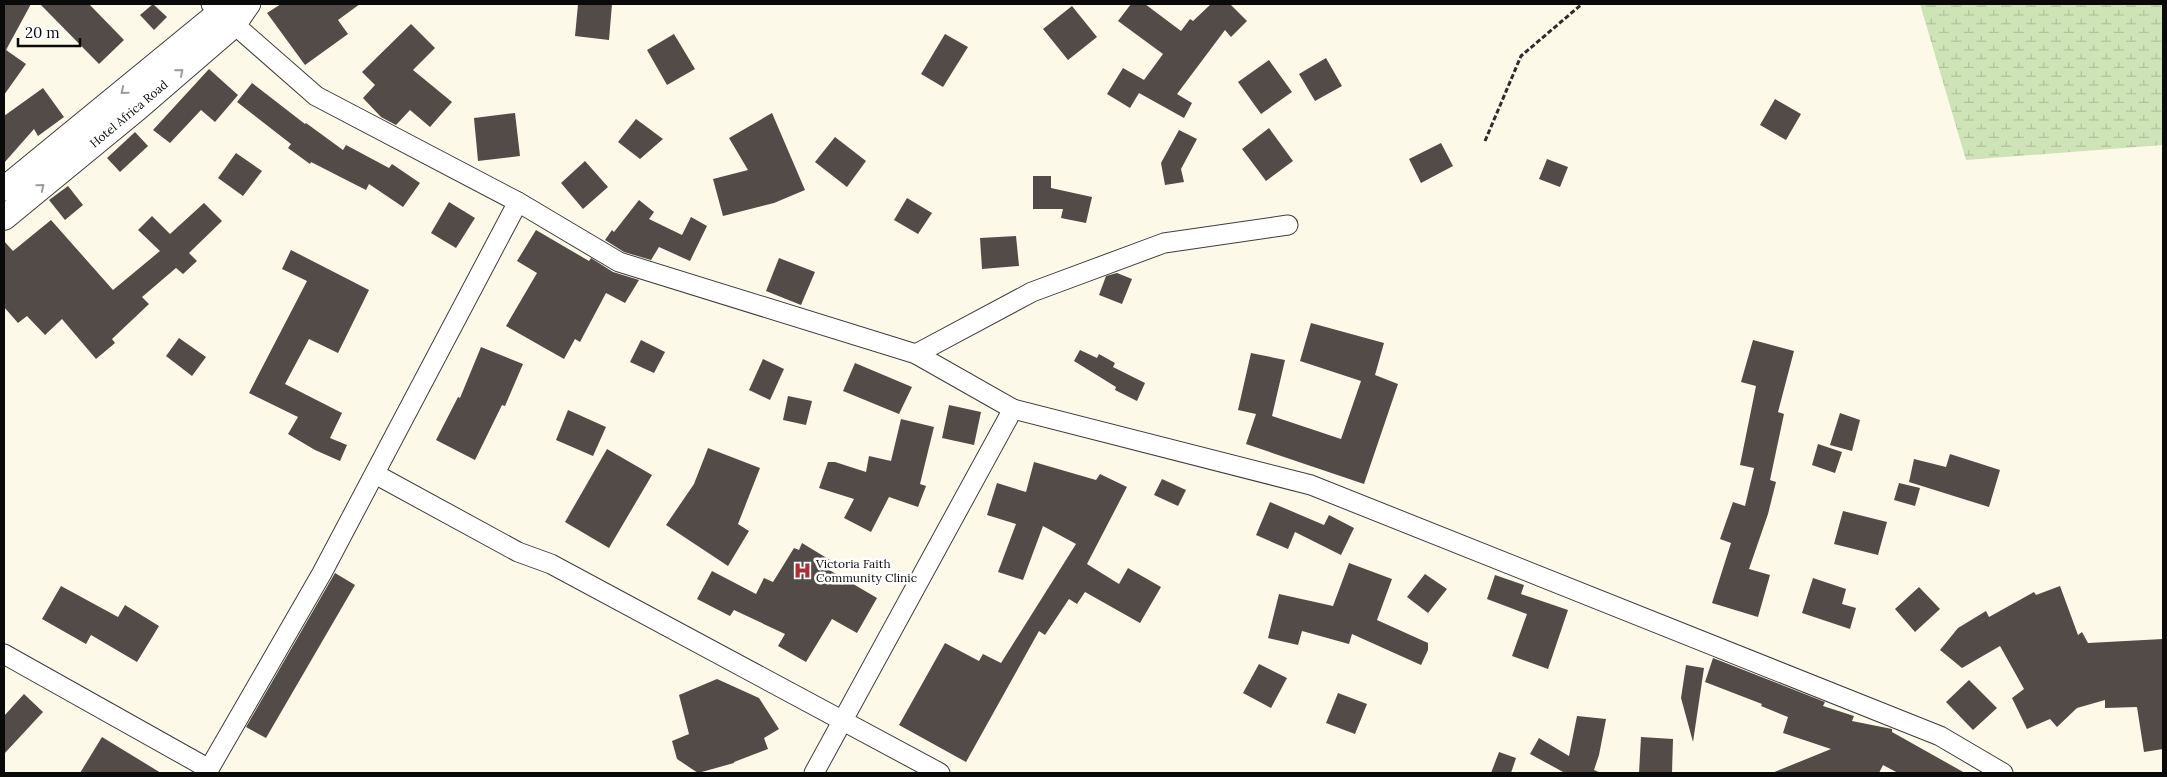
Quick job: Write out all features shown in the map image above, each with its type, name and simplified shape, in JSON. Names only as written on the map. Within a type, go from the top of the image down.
[{"type":"street","name":"Hotel Africa Road","points":[[4,189],[221,14],[248,4]]},
{"type":"street","name":"Hotel Africa Road","points":[[4,218],[138,108],[221,14]]},
{"type":"street","points":[[221,14],[316,96],[518,202],[619,262],[916,354],[1013,410],[1311,486],[1940,736],[2003,773]]},
{"type":"street","points":[[4,654],[208,771],[322,573],[518,202]]},
{"type":"street","points":[[916,354],[1032,292],[1164,243],[1288,225]]},
{"type":"street","points":[[814,773],[1013,410]]},
{"type":"street","points":[[375,474],[518,552],[551,564],[940,773]]},
{"type":"path","points":[[1485,141],[1520,56],[1582,4]]},
{"type":"green space","points":[[1920,4],[2163,4],[2163,145],[1966,160]]},
{"type":"building","points":[[4,4],[31,4],[6,50],[26,64],[4,95]]},
{"type":"building","points":[[40,4],[89,4],[124,40],[99,64]]},
{"type":"building","points":[[153,4],[167,17],[154,30],[140,15]]},
{"type":"building","points":[[281,4],[360,4],[338,20],[348,34],[305,65],[267,13]]},
{"type":"building","points":[[578,4],[612,4],[609,40],[575,36]]},
{"type":"building","points":[[1131,4],[1145,4],[1181,31],[1190,19],[1193,21],[1211,4],[1230,4],[1247,21],[1231,37],[1225,30],[1177,94],[1192,103],[1184,118],[1139,93],[1130,108],[1107,94],[1123,68],[1144,80],[1163,54],[1118,21]]},
{"type":"building","points":[[1072,6],[1097,37],[1068,60],[1043,29]]},
{"type":"building","points":[[411,24],[435,48],[413,70],[452,102],[430,127],[410,110],[396,125],[381,117],[363,98],[375,85],[362,72]]},
{"type":"building","points":[[674,34],[695,69],[667,85],[647,50]]},
{"type":"building","points":[[945,34],[968,47],[943,87],[921,74]]},
{"type":"building","points":[[1326,58],[1342,86],[1315,101],[1299,74]]},
{"type":"building","points":[[1269,60],[1292,92],[1261,114],[1238,82]]},
{"type":"building","points":[[209,69],[238,95],[215,122],[201,110],[170,143],[153,130]]},
{"type":"building","points":[[252,83],[305,124],[343,150],[346,145],[389,168],[392,164],[420,183],[403,207],[369,184],[366,190],[311,162],[310,164],[288,148],[291,144],[237,102]]},
{"type":"building","points":[[43,88],[64,117],[38,136],[34,129],[4,163],[4,116]]},
{"type":"building","points":[[1775,99],[1801,114],[1786,140],[1760,125]]},
{"type":"building","points":[[515,113],[520,156],[478,161],[474,118]]},
{"type":"building","points":[[772,113],[805,190],[774,203],[723,216],[713,179],[748,170],[729,138]]},
{"type":"building","points":[[636,119],[663,139],[640,159],[618,142]]},
{"type":"building","points":[[1269,128],[1293,161],[1266,181],[1242,149]]},
{"type":"building","points":[[1179,130],[1197,139],[1181,169],[1184,182],[1165,185],[1161,163]]},
{"type":"building","points":[[135,132],[148,146],[120,172],[107,158]]},
{"type":"building","points":[[835,137],[866,161],[847,187],[815,162]]},
{"type":"building","points":[[1441,143],[1453,166],[1421,183],[1409,159]]},
{"type":"building","points":[[236,153],[262,171],[243,196],[218,178]]},
{"type":"building","points":[[1547,159],[1568,167],[1560,187],[1539,179]]},
{"type":"building","points":[[585,161],[608,187],[583,209],[561,183]]},
{"type":"building","points":[[1033,176],[1051,176],[1051,188],[1092,197],[1086,223],[1061,218],[1063,209],[1033,209]]},
{"type":"building","points":[[68,186],[83,205],[65,220],[49,200]]},
{"type":"building","points":[[907,198],[932,213],[918,234],[894,220]]},
{"type":"building","points":[[639,200],[654,212],[649,219],[682,235],[691,217],[707,226],[690,261],[659,247],[651,260],[624,252],[605,240],[612,230],[614,232]]},
{"type":"building","points":[[449,202],[475,218],[456,248],[431,233]]},
{"type":"building","points":[[204,203],[222,221],[189,253],[197,261],[183,274],[176,268],[142,297],[149,304],[112,339],[115,343],[96,359],[62,319],[45,335],[27,316],[18,323],[4,307],[4,241],[13,251],[51,220],[113,290],[160,251],[138,230],[152,216],[170,234]]},
{"type":"building","points":[[536,230],[589,261],[591,258],[613,272],[639,280],[625,303],[606,293],[580,342],[575,339],[564,359],[506,326],[537,273],[517,261]]},
{"type":"building","points":[[1016,236],[1019,266],[982,269],[980,238]]},
{"type":"building","points":[[291,250],[369,290],[338,353],[309,339],[285,384],[342,413],[330,438],[347,445],[340,461],[315,450],[288,434],[298,417],[249,393],[307,281],[282,269]]},
{"type":"building","points":[[779,258],[815,272],[801,305],[766,291]]},
{"type":"building","points":[[1117,273],[1132,279],[1122,304],[1099,295],[1106,276]]},
{"type":"building","points":[[1311,323],[1384,343],[1375,375],[1398,384],[1364,484],[1246,444],[1256,414],[1238,410],[1251,353],[1285,360],[1272,416],[1341,439],[1361,381],[1300,361]]},
{"type":"building","points":[[179,338],[206,357],[192,376],[166,356]]},
{"type":"building","points":[[641,340],[665,352],[654,373],[630,362]]},
{"type":"building","points":[[1753,340],[1794,351],[1778,412],[1784,414],[1770,480],[1776,482],[1768,514],[1749,569],[1770,575],[1758,617],[1712,603],[1731,543],[1720,539],[1733,502],[1745,506],[1754,468],[1740,465],[1756,386],[1741,382]]},
{"type":"building","points":[[481,347],[523,364],[505,406],[502,405],[475,460],[436,440],[458,397],[460,398]]},
{"type":"building","points":[[1080,350],[1097,358],[1099,354],[1115,363],[1113,367],[1145,383],[1137,401],[1115,390],[1116,387],[1074,361]]},
{"type":"building","points":[[763,359],[784,369],[770,400],[749,390]]},
{"type":"building","points":[[855,363],[912,387],[899,414],[843,391]]},
{"type":"building","points":[[788,396],[812,401],[806,425],[783,420]]},
{"type":"building","points":[[949,405],[981,412],[974,445],[942,438]]},
{"type":"building","points":[[568,410],[606,427],[593,456],[556,440]]},
{"type":"building","points":[[1840,413],[1860,420],[1852,451],[1830,445]]},
{"type":"building","points":[[901,419],[934,427],[920,484],[926,486],[918,507],[889,497],[871,532],[844,518],[854,499],[819,488],[828,462],[835,462],[866,472],[869,456],[891,461]]},
{"type":"building","points":[[1818,444],[1842,452],[1835,473],[1812,465]]},
{"type":"building","points":[[708,448],[760,468],[738,524],[749,531],[728,566],[666,525],[694,484]]},
{"type":"building","points":[[607,449],[652,475],[609,548],[565,522]]},
{"type":"building","points":[[1950,454],[2000,470],[1989,507],[1909,482],[1914,459],[1946,467]]},
{"type":"building","points":[[1034,462],[1096,480],[1100,474],[1127,487],[1087,564],[1119,584],[1128,568],[1161,587],[1140,623],[1085,592],[1077,604],[1069,599],[1045,635],[1039,631],[966,762],[899,725],[945,643],[979,661],[983,654],[1001,663],[1076,544],[1043,526],[1023,580],[998,572],[1016,524],[987,515],[997,483],[1026,492]]},
{"type":"building","points":[[1162,479],[1186,490],[1178,506],[1154,495]]},
{"type":"building","points":[[1899,483],[1920,488],[1915,506],[1894,500]]},
{"type":"building","points":[[1270,502],[1324,525],[1329,515],[1354,528],[1341,555],[1295,532],[1288,549],[1256,535]]},
{"type":"building","points":[[1843,511],[1887,522],[1878,555],[1834,544]]},
{"type":"building","points":[[802,543],[830,560],[826,568],[877,598],[857,633],[832,619],[806,662],[778,646],[785,634],[734,610],[730,616],[697,599],[712,571],[756,594],[764,578],[773,582],[794,548],[799,550]]},
{"type":"building","points":[[1349,563],[1392,579],[1377,620],[1428,643],[1428,650],[1421,665],[1352,634],[1349,644],[1302,631],[1298,645],[1268,638],[1279,594],[1333,606]]},
{"type":"building","points":[[335,573],[355,585],[266,738],[246,727]]},
{"type":"building","points":[[1425,574],[1447,589],[1428,613],[1407,597]]},
{"type":"building","points":[[1495,575],[1524,585],[1521,594],[1568,610],[1548,669],[1512,656],[1527,614],[1487,599]]},
{"type":"building","points":[[1813,578],[1846,589],[1842,604],[1856,608],[1850,629],[1802,613]]},
{"type":"building","points":[[61,586],[118,617],[125,605],[159,626],[137,662],[91,635],[86,644],[42,619]]},
{"type":"building","points":[[2060,586],[2078,635],[2082,632],[2088,643],[2163,639],[2163,749],[2144,752],[2137,707],[2105,708],[2105,700],[2077,708],[2057,727],[2050,719],[2027,729],[2012,698],[2024,689],[2000,646],[1962,668],[1940,650],[1958,628],[1986,611],[1989,617],[2034,592],[2036,595]]},
{"type":"building","points":[[1919,587],[1940,609],[1915,632],[1895,609]]},
{"type":"building","points":[[1713,658],[1825,702],[1823,706],[1854,716],[1852,721],[1892,729],[1892,732],[1965,773],[1898,773],[1883,765],[1879,773],[1772,773],[1831,749],[1783,733],[1788,717],[1761,706],[1762,704],[1705,682]]},
{"type":"building","points":[[1259,664],[1287,678],[1271,708],[1243,693]]},
{"type":"building","points":[[1686,665],[1704,668],[1693,742],[1681,698]]},
{"type":"building","points":[[717,679],[759,698],[779,729],[764,738],[768,749],[734,763],[698,773],[677,759],[672,741],[689,734],[679,695]]},
{"type":"building","points":[[1969,680],[1997,708],[1973,730],[1946,702]]},
{"type":"building","points":[[1338,693],[1367,704],[1355,734],[1326,723]]},
{"type":"building","points":[[24,694],[43,712],[4,754],[4,716]]},
{"type":"building","points":[[1577,716],[1606,719],[1594,770],[1601,773],[1565,773],[1530,754],[1539,738],[1569,756]]},
{"type":"building","points":[[102,737],[161,773],[80,773]]},
{"type":"building","points":[[1641,737],[1673,739],[1672,773],[1639,773]]},
{"type":"building","points":[[1499,752],[1516,758],[1511,773],[1491,773]]},
{"type":"place","name":"Victoria Faith Community Clinic","points":[[802,571]]}]
